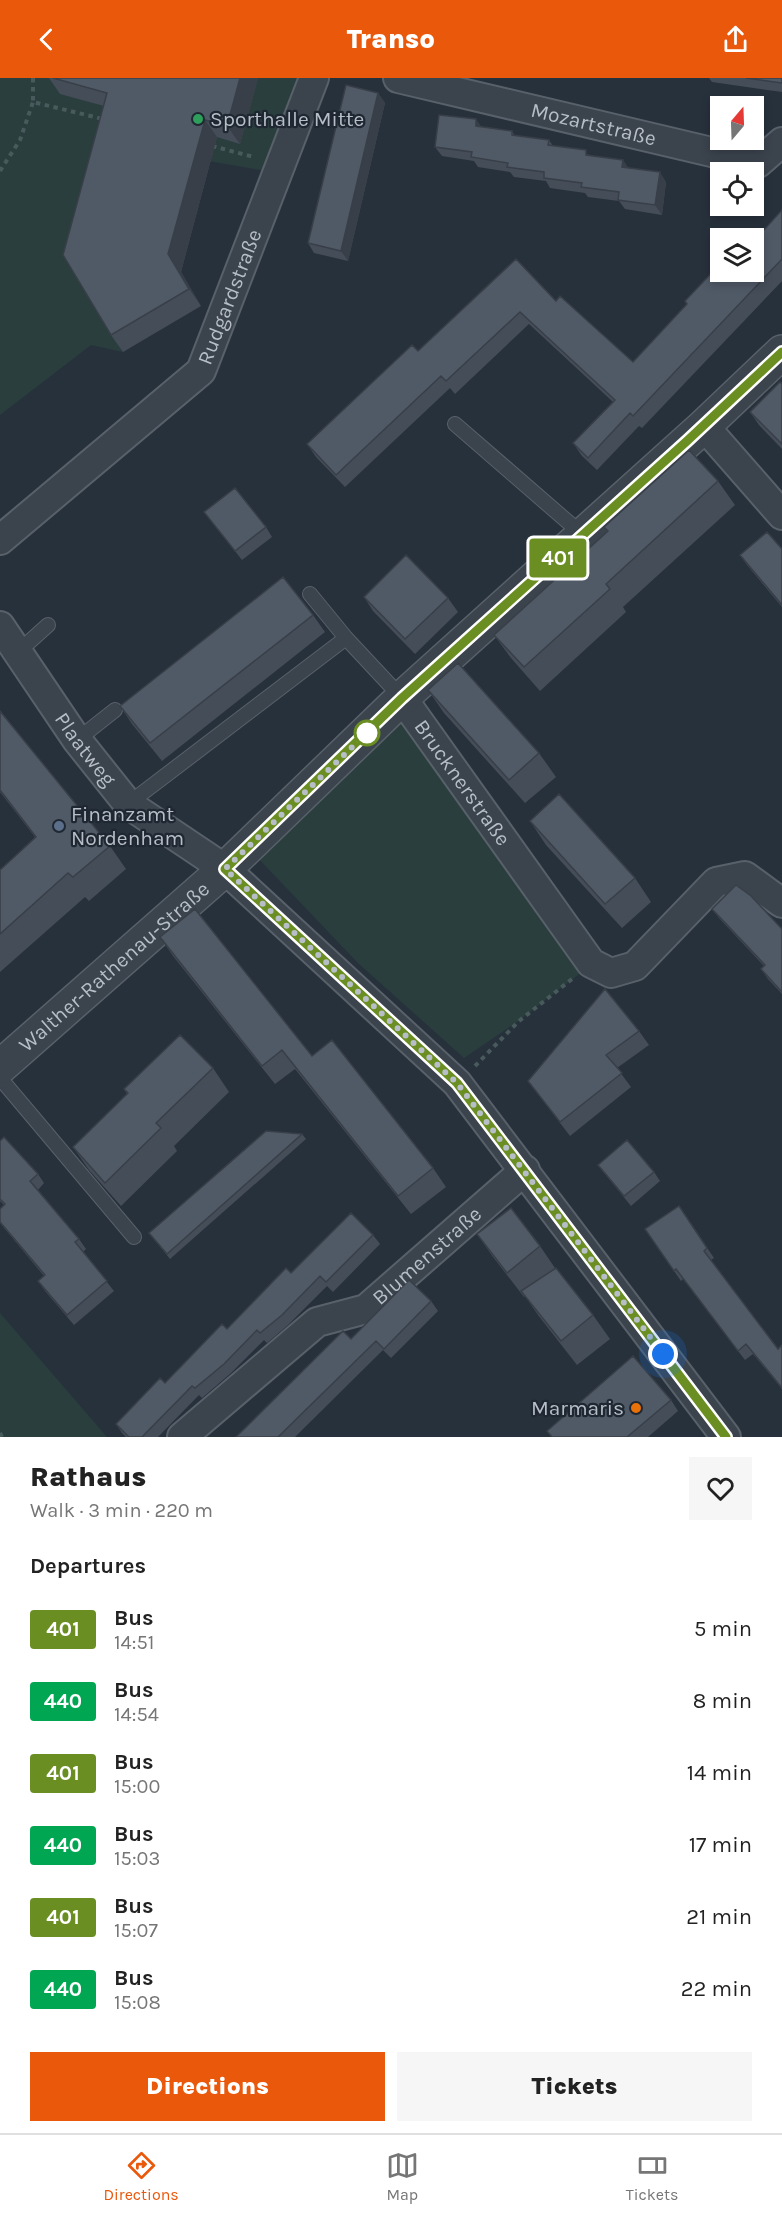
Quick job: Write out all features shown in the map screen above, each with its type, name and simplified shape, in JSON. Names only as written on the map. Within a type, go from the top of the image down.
[{"type":"street","name":"Rudgardstraße","points":[[0,540],[201,371],[314,78]]},
{"type":"street","name":"Mozartstraße","points":[[398,78],[758,164],[782,142]]},
{"type":"street","name":"Walther-Rathenau-Straße","points":[[0,1067],[225,869],[402,698],[704,426],[782,352]]},
{"type":"street","points":[[704,426],[782,515]]},
{"type":"street","name":"Plaatweg","points":[[0,626],[77,740],[128,804],[225,869],[457,1083],[525,1170],[717,1434]]},
{"type":"street","name":"Brucknerstraße","points":[[402,698],[601,968]]},
{"type":"street","points":[[601,968],[635,966],[716,882],[745,876],[782,903]]},
{"type":"street","name":"Blumenstraße","points":[[182,1437],[317,1323],[366,1309],[525,1170]]},
{"type":"lane","points":[[455,424],[583,535]]},
{"type":"lane","name":"Brucknerstraße","points":[[309,594],[402,698]]},
{"type":"lane","points":[[18,652],[48,625]]},
{"type":"lane","points":[[128,804],[346,638]]},
{"type":"lane","points":[[77,740],[115,710]]},
{"type":"lane","points":[[0,1078],[134,1237]]},
{"type":"path","points":[[0,171],[20,140],[33,102],[33,78]]},
{"type":"path","points":[[33,102],[111,122]]},
{"type":"path","points":[[201,143],[282,162]]},
{"type":"path","points":[[457,1083],[519,1021],[601,968]]},
{"type":"green space","points":[[0,78],[314,78],[277,173],[111,144],[76,273],[123,352],[91,345],[0,415]]},
{"type":"green space","points":[[404,708],[591,965],[517,1022],[464,1058],[358,963],[255,855]]},
{"type":"green space","points":[[0,1313],[107,1437],[0,1437]]},
{"type":"building","points":[[53,78],[240,78],[227,126],[205,120],[168,254],[189,289],[111,335],[63,255],[107,93]]},
{"type":"building","points":[[746,78],[782,78],[782,83]]},
{"type":"building","points":[[346,85],[378,93],[341,251],[308,243]]},
{"type":"building","points":[[439,115],[476,119],[476,126],[512,131],[512,135],[549,140],[548,145],[586,150],[586,155],[623,160],[622,167],[660,172],[655,205],[618,200],[619,192],[581,187],[582,183],[544,178],[544,172],[507,167],[508,163],[471,157],[472,152],[435,147]]},
{"type":"building","points":[[782,210],[782,259],[764,278],[764,230]]},
{"type":"building","points":[[516,259],[556,301],[560,296],[633,362],[687,304],[685,301],[710,275],[710,282],[760,282],[633,416],[630,413],[588,458],[573,443],[615,400],[520,312],[446,381],[441,376],[336,475],[307,444],[412,345],[418,351]]},
{"type":"building","points":[[780,382],[782,384],[782,444],[750,412]]},
{"type":"building","points":[[689,450],[718,481],[606,584],[610,589],[524,667],[494,635],[608,531],[604,527]]},
{"type":"building","points":[[235,488],[266,527],[235,551],[204,512]]},
{"type":"building","points":[[767,532],[782,549],[782,605],[740,555]]},
{"type":"building","points":[[406,555],[448,598],[405,639],[364,597]]},
{"type":"building","points":[[283,577],[313,615],[150,743],[120,706]]},
{"type":"building","points":[[458,663],[539,753],[509,780],[428,690]]},
{"type":"building","name":"Finanzamt Nordenham","points":[[0,711],[110,846],[73,877],[68,873],[0,934],[0,870],[36,837],[0,790]]},
{"type":"building","points":[[559,794],[635,878],[605,904],[530,821]]},
{"type":"building","points":[[736,885],[751,896],[782,929],[782,992],[761,969],[765,965],[712,909]]},
{"type":"building","points":[[195,909],[312,1056],[332,1040],[433,1168],[398,1196],[282,1050],[262,1066],[160,937]]},
{"type":"building","points":[[605,989],[639,1031],[606,1055],[622,1073],[560,1122],[528,1081]]},
{"type":"building","points":[[180,1035],[213,1068],[156,1123],[161,1128],[105,1183],[73,1147],[128,1093],[124,1089]]},
{"type":"building","points":[[266,1131],[302,1134],[167,1254],[149,1233]]},
{"type":"building","points":[[4,1137],[38,1174],[30,1181],[79,1239],[75,1242],[107,1281],[67,1315],[38,1281],[45,1275],[0,1222],[0,1209],[5,1204],[0,1199],[0,1141]]},
{"type":"building","points":[[627,1140],[654,1172],[624,1196],[598,1165]]},
{"type":"building","points":[[679,1206],[707,1248],[704,1251],[778,1349],[782,1345],[782,1388],[746,1344],[738,1351],[676,1269],[674,1271],[645,1229]]},
{"type":"building","points":[[511,1208],[540,1246],[507,1273],[477,1234]]},
{"type":"building","points":[[351,1213],[373,1235],[326,1282],[320,1276],[282,1315],[260,1333],[257,1330],[224,1364],[195,1388],[192,1386],[142,1437],[129,1437],[116,1424],[160,1378],[165,1383],[222,1324],[227,1329],[286,1268],[291,1273]]},
{"type":"building","points":[[556,1268],[593,1315],[561,1341],[521,1291]]},
{"type":"building","points":[[409,1280],[431,1301],[384,1349],[376,1341],[278,1437],[236,1437],[343,1331],[351,1339]]},
{"type":"building","points":[[633,1356],[671,1400],[627,1437],[552,1437],[547,1431]]},
{"type":"bus line","name":"401","points":[[726,1437],[457,1083],[225,869],[402,698],[687,441],[782,352]]},
{"type":"place","name":"Sporthalle Mitte","points":[[198,119]]},
{"type":"place","name":"Finanzamt Nordenham","points":[[59,826]]},
{"type":"place","name":"Marmaris","points":[[636,1408]]},
{"type":"route","points":[[367,733],[371,729],[225,869],[457,1083],[663,1354]]}]
